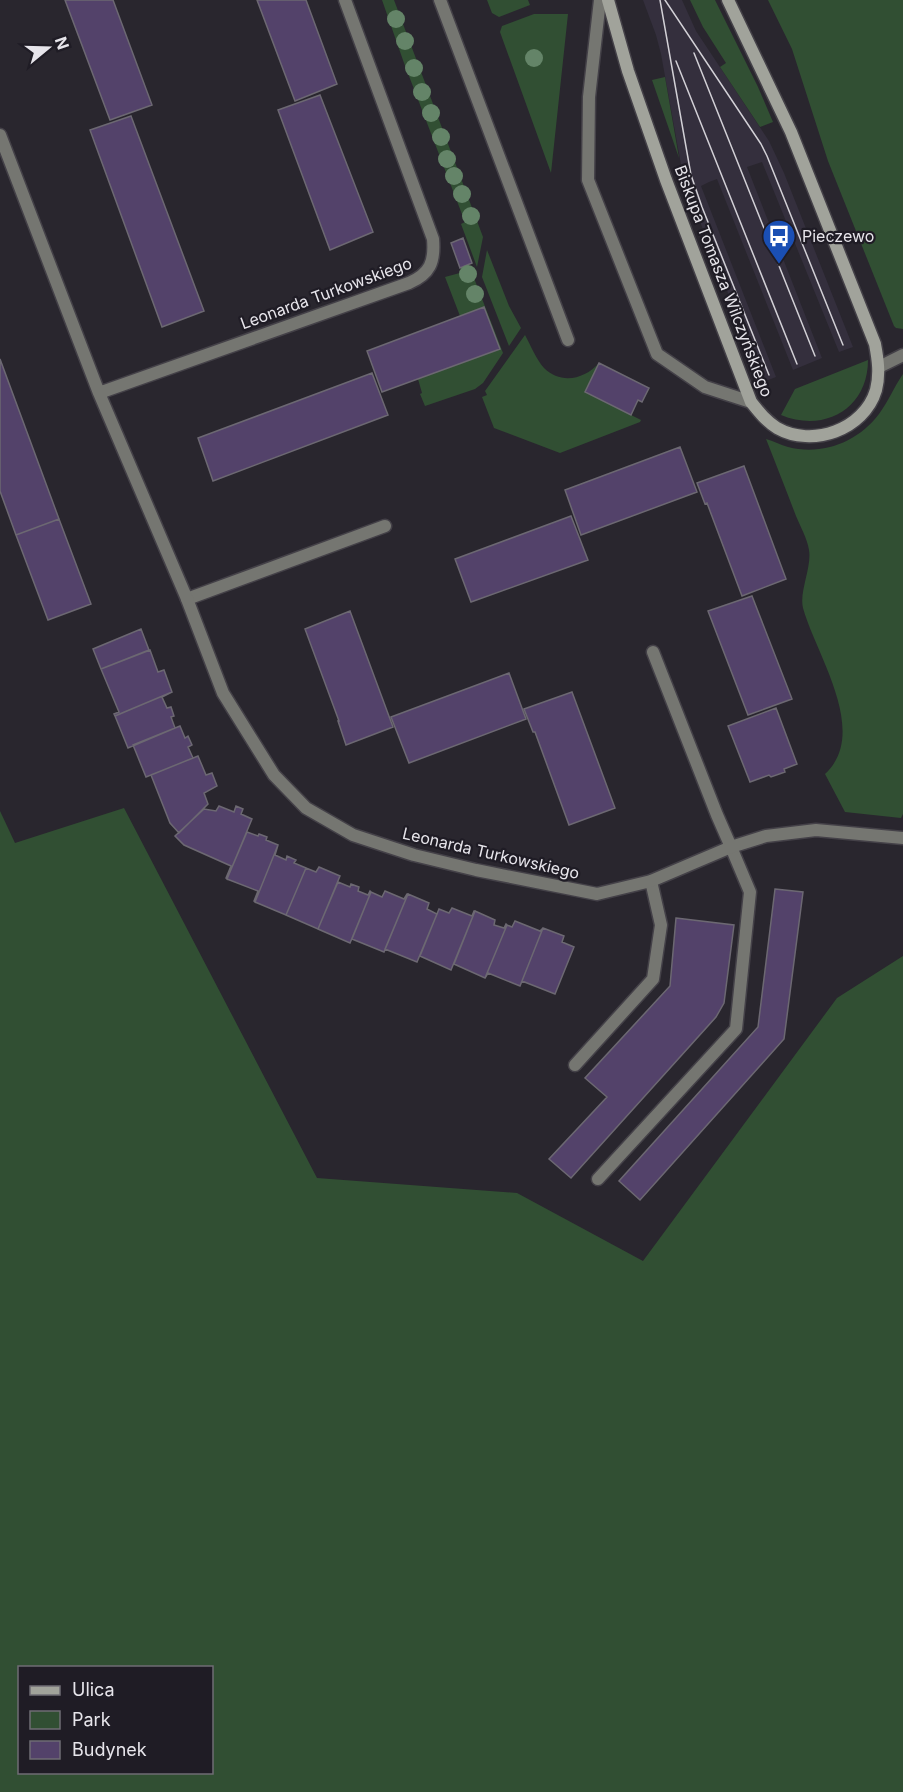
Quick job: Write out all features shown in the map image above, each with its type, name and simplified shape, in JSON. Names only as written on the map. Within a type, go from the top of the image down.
[{"type":"street","name":"Leonarda Turkowskiego","points":[[99,393],[409,283],[426,273],[435,253],[433,239],[345,0]]},
{"type":"street","points":[[440,0],[568,340]]},
{"type":"street","points":[[600,0],[589,97],[588,180],[657,354],[705,387],[751,402]]},
{"type":"street","name":"Biskupa Tomasza Wilczyńskiego","points":[[608,0],[628,71],[666,180],[751,402],[767,421],[780,429],[804,436],[817,436],[842,429],[853,423],[870,404],[876,390],[879,367],[875,344],[791,132],[728,0]]},
{"type":"street","name":"Leonarda Turkowskiego","points":[[0,135],[99,393],[187,599],[223,693],[274,775],[306,808],[353,835],[414,855],[597,894],[651,881],[731,847],[766,836],[816,830],[903,838]]},
{"type":"street","points":[[879,367],[903,355]]},
{"type":"street","points":[[187,599],[385,526]]},
{"type":"street","points":[[598,1179],[736,1029],[750,892],[653,652]]},
{"type":"street","points":[[575,1065],[653,979],[662,925],[651,881]]},
{"type":"shaded area","points":[[643,0],[682,0],[696,31],[769,141],[784,173],[853,347],[839,352],[762,162],[747,167],[822,358],[793,370],[717,179],[709,182],[701,186],[776,377],[763,382],[684,181],[661,54]]},
{"type":"green space","points":[[382,0],[394,0],[483,237],[477,267],[461,224],[465,222]]},
{"type":"green space","points":[[487,0],[528,0],[530,5],[499,17],[492,13]]},
{"type":"green space","points":[[690,0],[715,0],[773,122],[760,127],[720,67],[726,63],[703,27]]},
{"type":"green space","points":[[768,0],[903,0],[903,329],[894,326],[828,161],[792,49]]},
{"type":"green space","points":[[534,14],[568,14],[551,173],[500,32],[502,26]]},
{"type":"green space","points":[[665,77],[679,158],[652,80]]},
{"type":"green space","points":[[487,250],[509,306],[521,328],[509,346],[482,277]]},
{"type":"green space","points":[[467,271],[474,278],[503,353],[483,383],[475,389],[425,406],[420,394],[422,393],[418,379],[500,349],[484,307],[460,316],[445,277]]},
{"type":"green space","points":[[525,335],[544,368],[558,377],[580,376],[599,363],[585,392],[641,420],[640,422],[560,453],[494,428],[482,397],[487,395],[485,391]]},
{"type":"green space","points":[[868,360],[866,377],[860,392],[852,404],[841,413],[813,421],[797,420],[781,415],[795,389]]},
{"type":"green space","points":[[903,374],[903,814],[901,818],[845,812],[825,774],[838,757],[842,737],[841,715],[828,670],[803,608],[802,602],[809,564],[808,546],[766,439],[788,447],[814,450],[850,439],[861,432],[879,414]]},
{"type":"green space","points":[[124,808],[317,1178],[517,1193],[643,1261],[837,998],[903,956],[903,1792],[0,1792],[0,811],[15,843]]},
{"type":"building","points":[[65,0],[113,0],[152,105],[110,120]]},
{"type":"building","points":[[257,0],[306,0],[337,84],[295,101]]},
{"type":"building","points":[[320,95],[373,232],[330,250],[278,110]]},
{"type":"building","points":[[131,116],[204,311],[162,327],[90,130]]},
{"type":"building","points":[[463,238],[472,263],[460,268],[451,243]]},
{"type":"building","points":[[484,307],[500,349],[382,392],[367,351]]},
{"type":"building","points":[[0,359],[59,519],[16,535],[0,491]]},
{"type":"building","points":[[599,363],[649,388],[642,402],[638,400],[631,415],[585,392]]},
{"type":"building","points":[[372,373],[388,415],[213,481],[198,438]]},
{"type":"building","points":[[680,447],[697,492],[581,535],[565,490]]},
{"type":"building","points":[[744,466],[786,579],[742,596],[707,503],[705,504],[697,483]]},
{"type":"building","points":[[571,516],[588,560],[471,602],[455,559]]},
{"type":"building","points":[[59,519],[91,604],[48,620],[16,535]]},
{"type":"building","points":[[752,596],[792,699],[748,715],[708,611]]},
{"type":"building","points":[[350,611],[393,727],[346,745],[305,629]]},
{"type":"building","points":[[141,629],[149,650],[101,669],[93,649]]},
{"type":"building","points":[[150,650],[158,672],[164,670],[172,692],[115,716],[114,714],[119,712],[101,669]]},
{"type":"building","points":[[509,673],[526,719],[409,763],[391,717]]},
{"type":"building","points":[[172,692],[162,697],[167,708],[171,707],[174,716],[171,717],[175,728],[128,748],[115,716]]},
{"type":"building","points":[[572,692],[615,808],[569,825],[535,732],[533,732],[524,709]]},
{"type":"building","points":[[776,708],[797,764],[784,769],[785,772],[750,782],[728,726]]},
{"type":"building","points":[[180,726],[185,738],[188,736],[192,745],[188,747],[193,758],[146,777],[133,745]]},
{"type":"building","points":[[198,756],[206,775],[212,773],[217,786],[204,793],[208,804],[179,833],[170,823],[151,775]]},
{"type":"building","points":[[219,806],[234,812],[236,806],[243,809],[241,814],[252,819],[227,879],[231,866],[184,845],[175,836],[204,809],[216,811]]},
{"type":"building","points":[[247,832],[267,837],[266,840],[278,845],[255,902],[258,891],[227,879]]},
{"type":"building","points":[[278,845],[275,855],[286,860],[287,856],[296,860],[294,863],[306,868],[286,915],[255,902]]},
{"type":"building","points":[[319,867],[340,876],[318,929],[286,915],[306,868],[316,872]]},
{"type":"building","points":[[338,882],[350,887],[351,884],[359,887],[358,891],[368,895],[371,892],[350,943],[318,929]]},
{"type":"building","points":[[775,889],[803,892],[784,1039],[640,1200],[619,1181],[758,1027]]},
{"type":"building","points":[[385,891],[404,899],[408,894],[384,952],[352,939],[371,892],[382,897]]},
{"type":"building","points":[[408,894],[429,903],[427,909],[437,914],[417,962],[385,949]]},
{"type":"building","points":[[452,908],[472,916],[475,911],[451,970],[420,956],[439,909],[449,913]]},
{"type":"building","points":[[475,911],[495,920],[494,925],[504,928],[507,925],[485,978],[454,964]]},
{"type":"building","points":[[676,918],[734,925],[724,1003],[716,1017],[571,1178],[549,1159],[607,1097],[585,1078],[670,986]]},
{"type":"building","points":[[515,921],[540,931],[543,928],[520,986],[488,973],[485,978],[507,925],[512,927]]},
{"type":"building","points":[[543,928],[564,936],[562,942],[574,947],[555,994],[522,981]]},
{"type":"tram line","points":[[660,0],[691,175],[769,375]]},
{"type":"tram line","points":[[665,0],[761,144],[843,345]]},
{"type":"tram line","points":[[694,53],[815,356]]},
{"type":"tram line","points":[[676,61],[797,364]]},
{"type":"place","name":"Pieczewo","points":[[779,265]]}]
